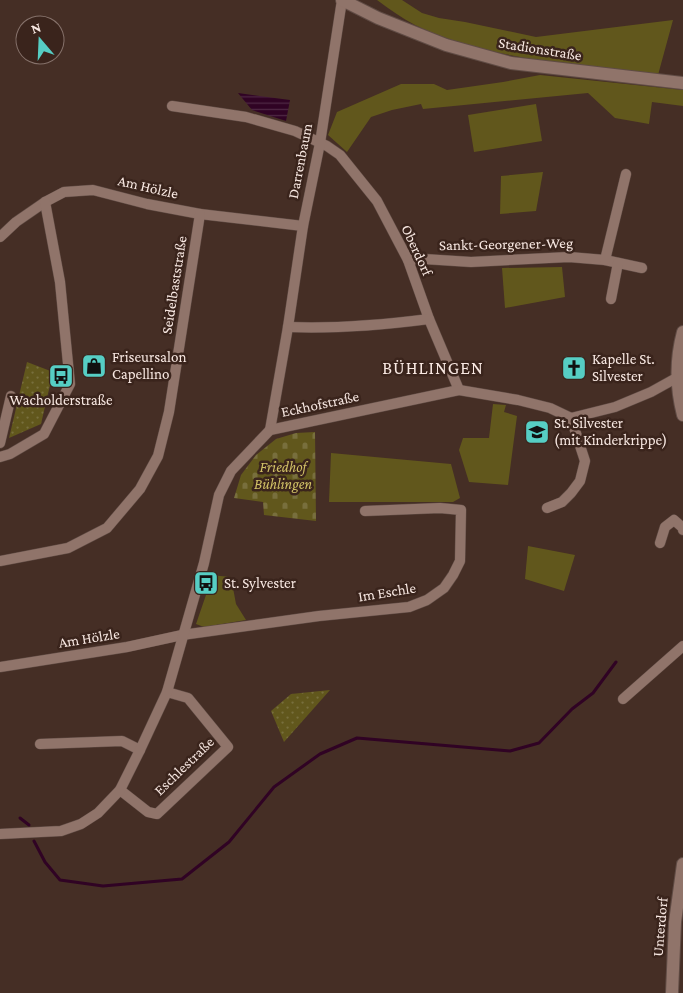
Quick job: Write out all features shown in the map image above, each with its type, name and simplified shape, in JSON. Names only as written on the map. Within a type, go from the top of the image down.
[{"type":"street","name":"Stadionstraße","points":[[342,0],[378,18],[446,44],[511,63],[683,83]]},
{"type":"street","name":"Darrenbaum","points":[[270,430],[303,226],[320,143],[342,0]]},
{"type":"street","name":"Oberdorf","points":[[172,106],[246,116],[295,131],[335,150],[376,201],[408,260],[429,318],[459,390]]},
{"type":"street","points":[[605,260],[626,174]]},
{"type":"street","name":"Am Hölzle","points":[[0,237],[16,222],[45,202],[64,192],[93,190],[148,204],[200,214],[303,226]]},
{"type":"street","points":[[0,457],[10,454],[44,434],[70,384],[60,282],[45,202]]},
{"type":"street","name":"Seidelbaststraße","points":[[0,561],[68,548],[107,528],[140,489],[158,456],[169,412],[200,214]]},
{"type":"street","name":"Sankt-Georgener-Weg","points":[[408,260],[472,262],[569,257],[605,260],[642,268]]},
{"type":"street","points":[[611,299],[618,263]]},
{"type":"street","points":[[288,327],[323,329],[378,326],[429,318]]},
{"type":"street","points":[[683,332],[678,357],[678,377],[683,415]]},
{"type":"street","points":[[547,508],[562,502],[580,481],[585,461],[571,418],[615,406],[651,392],[678,377]]},
{"type":"street","name":"Eckhofstraße","points":[[0,834],[61,830],[81,824],[98,813],[120,790],[167,692],[204,563],[219,495],[231,471],[270,430],[459,390],[518,400],[550,408],[571,418]]},
{"type":"street","points":[[0,443],[11,396]]},
{"type":"street","name":"Im Eschle","points":[[182,635],[409,606],[427,600],[444,588],[453,576],[460,561],[461,510],[440,508],[365,510]]},
{"type":"street","points":[[660,543],[665,527],[674,520],[683,530]]},
{"type":"street","name":"Am Hölzle","points":[[0,667],[127,647],[182,635]]},
{"type":"street","points":[[623,699],[683,646]]},
{"type":"street","name":"Eschlestraße","points":[[120,790],[148,812],[157,814],[228,747],[188,698],[167,692]]},
{"type":"street","points":[[40,744],[122,741],[140,750]]},
{"type":"street","name":"Unterdorf","points":[[672,993],[675,922],[683,864]]},
{"type":"green space","points":[[377,0],[402,0],[422,13],[439,18],[536,37],[673,20],[658,75],[565,64],[503,54],[473,46],[415,25]]},
{"type":"green space","points":[[540,75],[683,90],[683,106],[652,102],[649,124],[615,118],[588,93],[423,109],[421,104],[371,117],[347,152],[328,135],[337,112],[401,84],[434,84],[447,90]]},
{"type":"green space","points":[[536,104],[542,141],[474,152],[468,115]]},
{"type":"green space","points":[[543,172],[536,211],[500,214],[501,176]]},
{"type":"green space","points":[[562,267],[565,297],[505,308],[502,268]]},
{"type":"green space","points":[[27,362],[53,372],[41,424],[9,438]]},
{"type":"green space","points":[[493,404],[506,405],[504,412],[517,416],[508,485],[469,482],[459,450],[463,438],[489,438]]},
{"type":"green space","name":"Friedhof Bühlingen","points":[[315,432],[316,521],[264,515],[263,502],[234,498],[241,475],[256,455],[276,439],[296,433]]},
{"type":"green space","points":[[331,453],[451,464],[460,498],[453,502],[329,502]]},
{"type":"green space","points":[[528,546],[575,555],[564,591],[525,579]]},
{"type":"green space","points":[[210,575],[231,577],[236,604],[246,620],[204,627],[196,624],[206,595]]},
{"type":"green space","points":[[330,690],[284,742],[271,711],[291,694]]},
{"type":"shaded area","points":[[238,93],[290,100],[286,121],[252,110]]},
{"type":"waterway","points":[[34,841],[45,862],[60,880],[103,886],[182,879],[229,842],[274,787],[320,754],[357,738],[510,751],[539,743],[572,709],[593,693],[616,662]]},
{"type":"waterway","points":[[20,818],[29,825]]},
{"type":"place","name":"Friseursalon Capellino","points":[[94,366]]},
{"type":"place","name":"Kapelle St. Silvester","points":[[574,368]]},
{"type":"place","name":"Wacholderstraße","points":[[61,376]]},
{"type":"place","name":"St. Silvester (mit Kinderkrippe)","points":[[537,432]]},
{"type":"place","name":"St. Sylvester","points":[[206,583]]},
{"type":"district","name":"BÜHLINGEN","points":[[433,368]]}]
